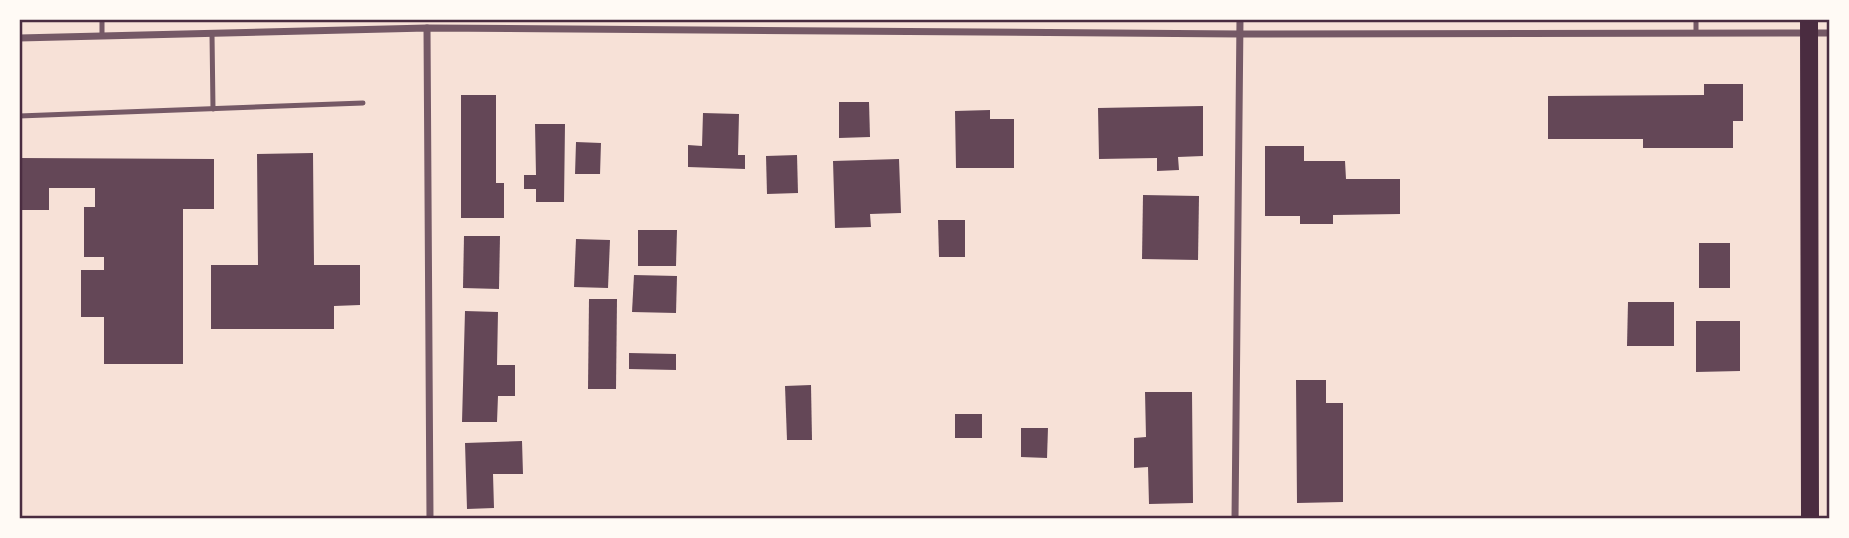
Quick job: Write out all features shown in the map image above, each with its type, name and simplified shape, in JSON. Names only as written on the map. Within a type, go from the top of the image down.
[{"type":"main road","points":[[1809,26],[1810,519]]},
{"type":"street","points":[[641,19],[641,29]]},
{"type":"street","points":[[1235,519],[1240,19]]},
{"type":"street","points":[[19,38],[427,28],[1240,34],[1696,33],[1809,26],[1830,33]]},
{"type":"street","points":[[427,28],[430,519]]},
{"type":"lane","points":[[102,19],[102,36]]},
{"type":"lane","points":[[1696,19],[1696,33]]},
{"type":"lane","points":[[212,34],[213,109]]},
{"type":"lane","points":[[19,116],[363,103]]},
{"type":"building","points":[[1704,84],[1743,84],[1743,121],[1733,121],[1733,148],[1643,148],[1643,139],[1548,139],[1548,96],[1704,95]]},
{"type":"building","points":[[461,95],[496,95],[496,183],[504,183],[504,218],[461,218]]},
{"type":"building","points":[[839,102],[869,102],[870,137],[839,138]]},
{"type":"building","points":[[1203,106],[1203,156],[1178,157],[1179,170],[1157,171],[1157,158],[1099,159],[1098,108]]},
{"type":"building","points":[[990,110],[990,119],[1014,119],[1014,168],[956,168],[955,111]]},
{"type":"building","points":[[703,113],[739,114],[738,155],[745,155],[745,169],[688,167],[688,145],[702,146]]},
{"type":"building","points":[[535,124],[565,124],[564,202],[536,202],[536,189],[524,189],[524,175],[536,175]]},
{"type":"building","points":[[576,142],[601,143],[600,174],[575,174]]},
{"type":"building","points":[[1265,146],[1304,146],[1304,161],[1345,161],[1346,179],[1400,179],[1400,214],[1333,215],[1333,224],[1300,224],[1300,216],[1265,216]]},
{"type":"building","points":[[313,153],[314,265],[360,265],[360,305],[334,306],[334,329],[211,329],[211,265],[258,265],[257,154]]},
{"type":"building","points":[[797,155],[798,193],[767,194],[766,156]]},
{"type":"building","points":[[19,158],[214,159],[214,209],[183,209],[183,364],[104,364],[104,317],[81,317],[81,270],[104,270],[104,257],[84,257],[84,207],[95,207],[95,188],[49,188],[49,210],[19,210]]},
{"type":"building","points":[[899,159],[901,213],[870,214],[871,227],[835,228],[833,161]]},
{"type":"building","points":[[1143,195],[1199,196],[1198,260],[1142,259]]},
{"type":"building","points":[[938,220],[965,220],[965,257],[939,257]]},
{"type":"building","points":[[638,230],[677,230],[676,266],[638,266]]},
{"type":"building","points":[[464,236],[500,236],[499,289],[463,288]]},
{"type":"building","points":[[576,239],[610,240],[608,288],[574,287]]},
{"type":"building","points":[[1699,243],[1730,243],[1730,288],[1699,288]]},
{"type":"building","points":[[634,275],[677,276],[676,313],[632,312]]},
{"type":"building","points":[[589,299],[617,299],[616,389],[588,389]]},
{"type":"building","points":[[1628,302],[1674,302],[1674,346],[1627,346]]},
{"type":"building","points":[[465,311],[498,312],[497,365],[515,365],[515,396],[498,396],[497,422],[462,422]]},
{"type":"building","points":[[1696,321],[1740,321],[1740,371],[1696,372]]},
{"type":"building","points":[[629,353],[676,354],[676,370],[629,369]]},
{"type":"building","points":[[1296,380],[1326,380],[1326,403],[1343,403],[1343,502],[1297,503]]},
{"type":"building","points":[[811,385],[812,440],[787,440],[785,386]]},
{"type":"building","points":[[1145,392],[1192,392],[1193,503],[1149,504],[1148,467],[1134,468],[1134,438],[1146,437]]},
{"type":"building","points":[[955,414],[982,414],[982,438],[955,438]]},
{"type":"building","points":[[1021,428],[1048,428],[1047,458],[1021,457]]},
{"type":"building","points":[[522,441],[523,474],[493,474],[494,508],[467,509],[465,443]]}]
